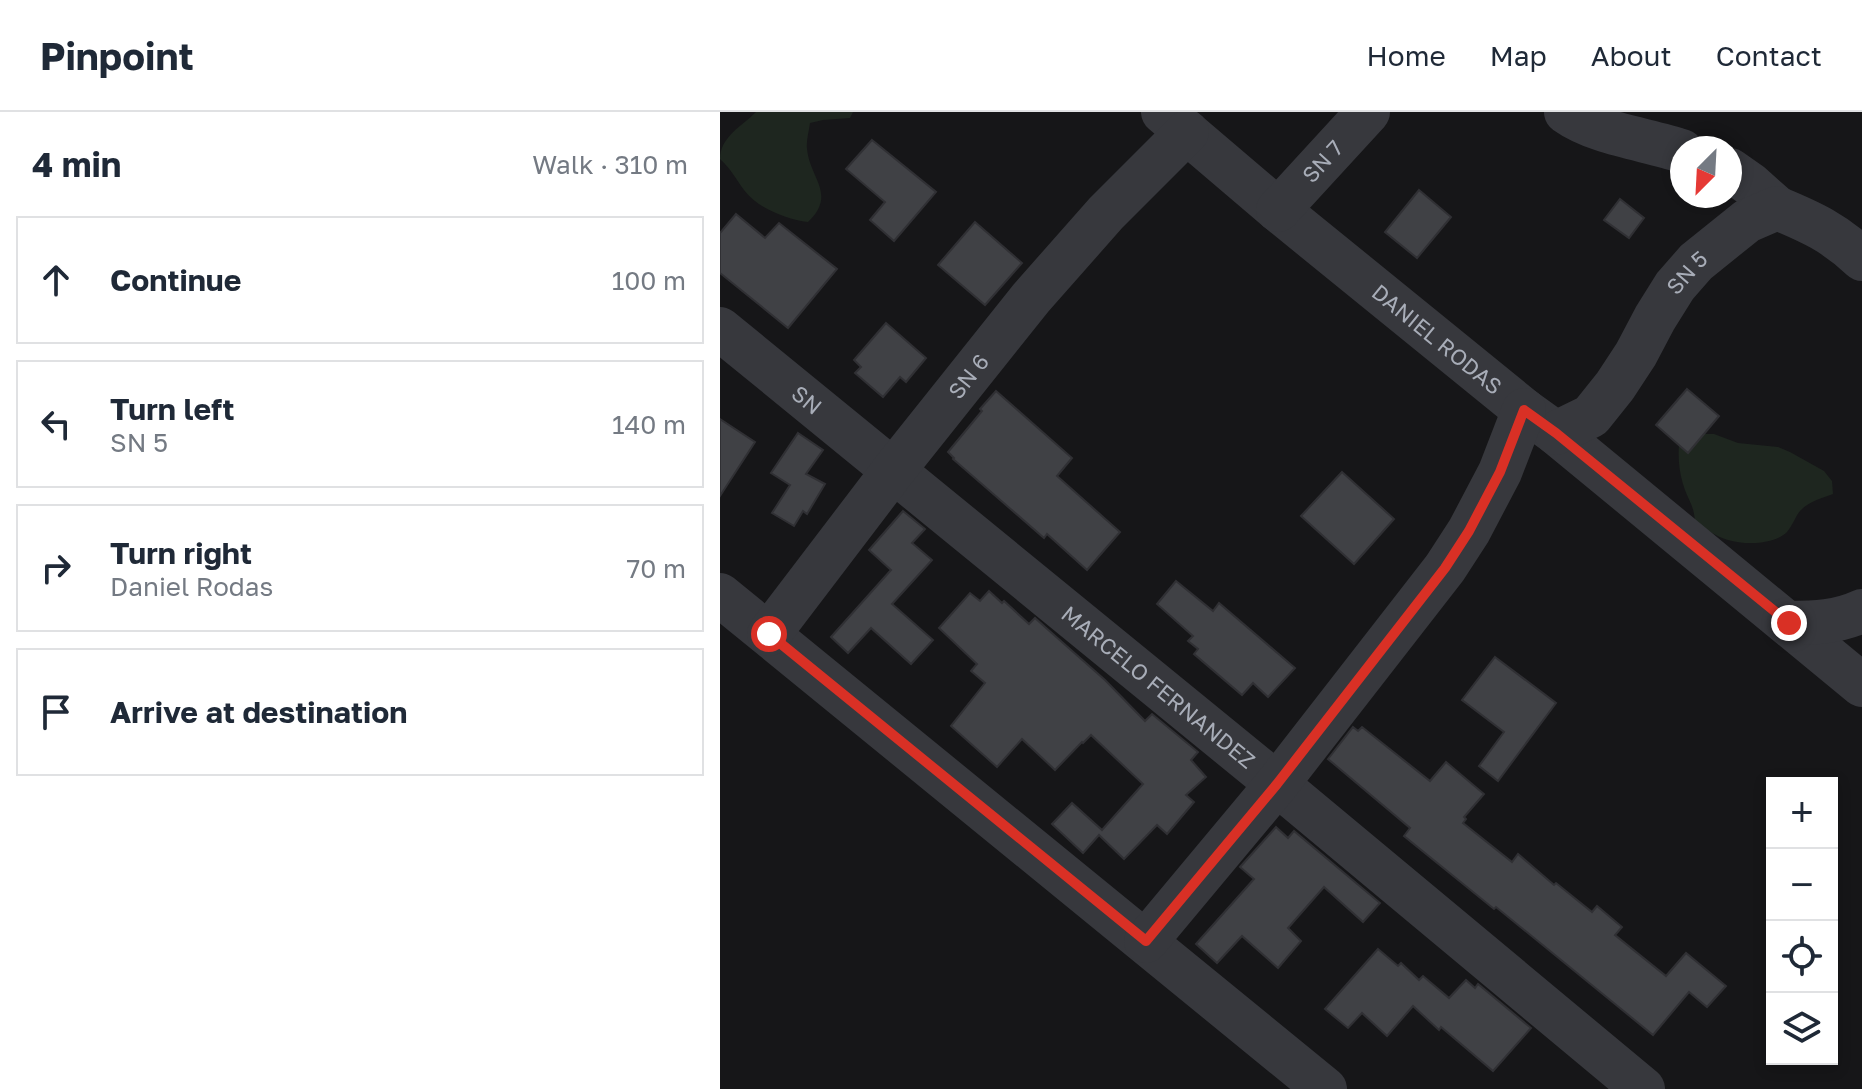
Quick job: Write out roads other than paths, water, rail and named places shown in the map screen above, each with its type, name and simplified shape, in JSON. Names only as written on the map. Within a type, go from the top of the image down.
[{"type":"street","name":"SN 7","points":[[1278,210],[1368,112]]},
{"type":"street","points":[[1566,112],[1596,127],[1670,148]]},
{"type":"street","name":"DANIEL RODAS","points":[[1175,122],[1278,210],[1862,685]]},
{"type":"street","name":"SN 6","points":[[769,634],[893,471],[1031,298],[1106,213],[1175,122]]},
{"type":"street","points":[[1742,178],[1777,208],[1815,223],[1862,259]]},
{"type":"street","name":"SN 5","points":[[1540,421],[1591,416],[1636,354],[1675,286],[1696,262],[1747,221],[1777,208]]},
{"type":"street","name":"SN","points":[[720,329],[893,471]]},
{"type":"street","points":[[1146,941],[1277,784],[1445,568],[1469,531],[1500,472],[1540,421]]},
{"type":"street","name":"MARCELO FERNANDEZ","points":[[893,471],[1277,784],[1643,1089]]},
{"type":"street","points":[[720,595],[1325,1089]]},
{"type":"street","points":[[1789,623],[1822,623],[1862,611]]}]
